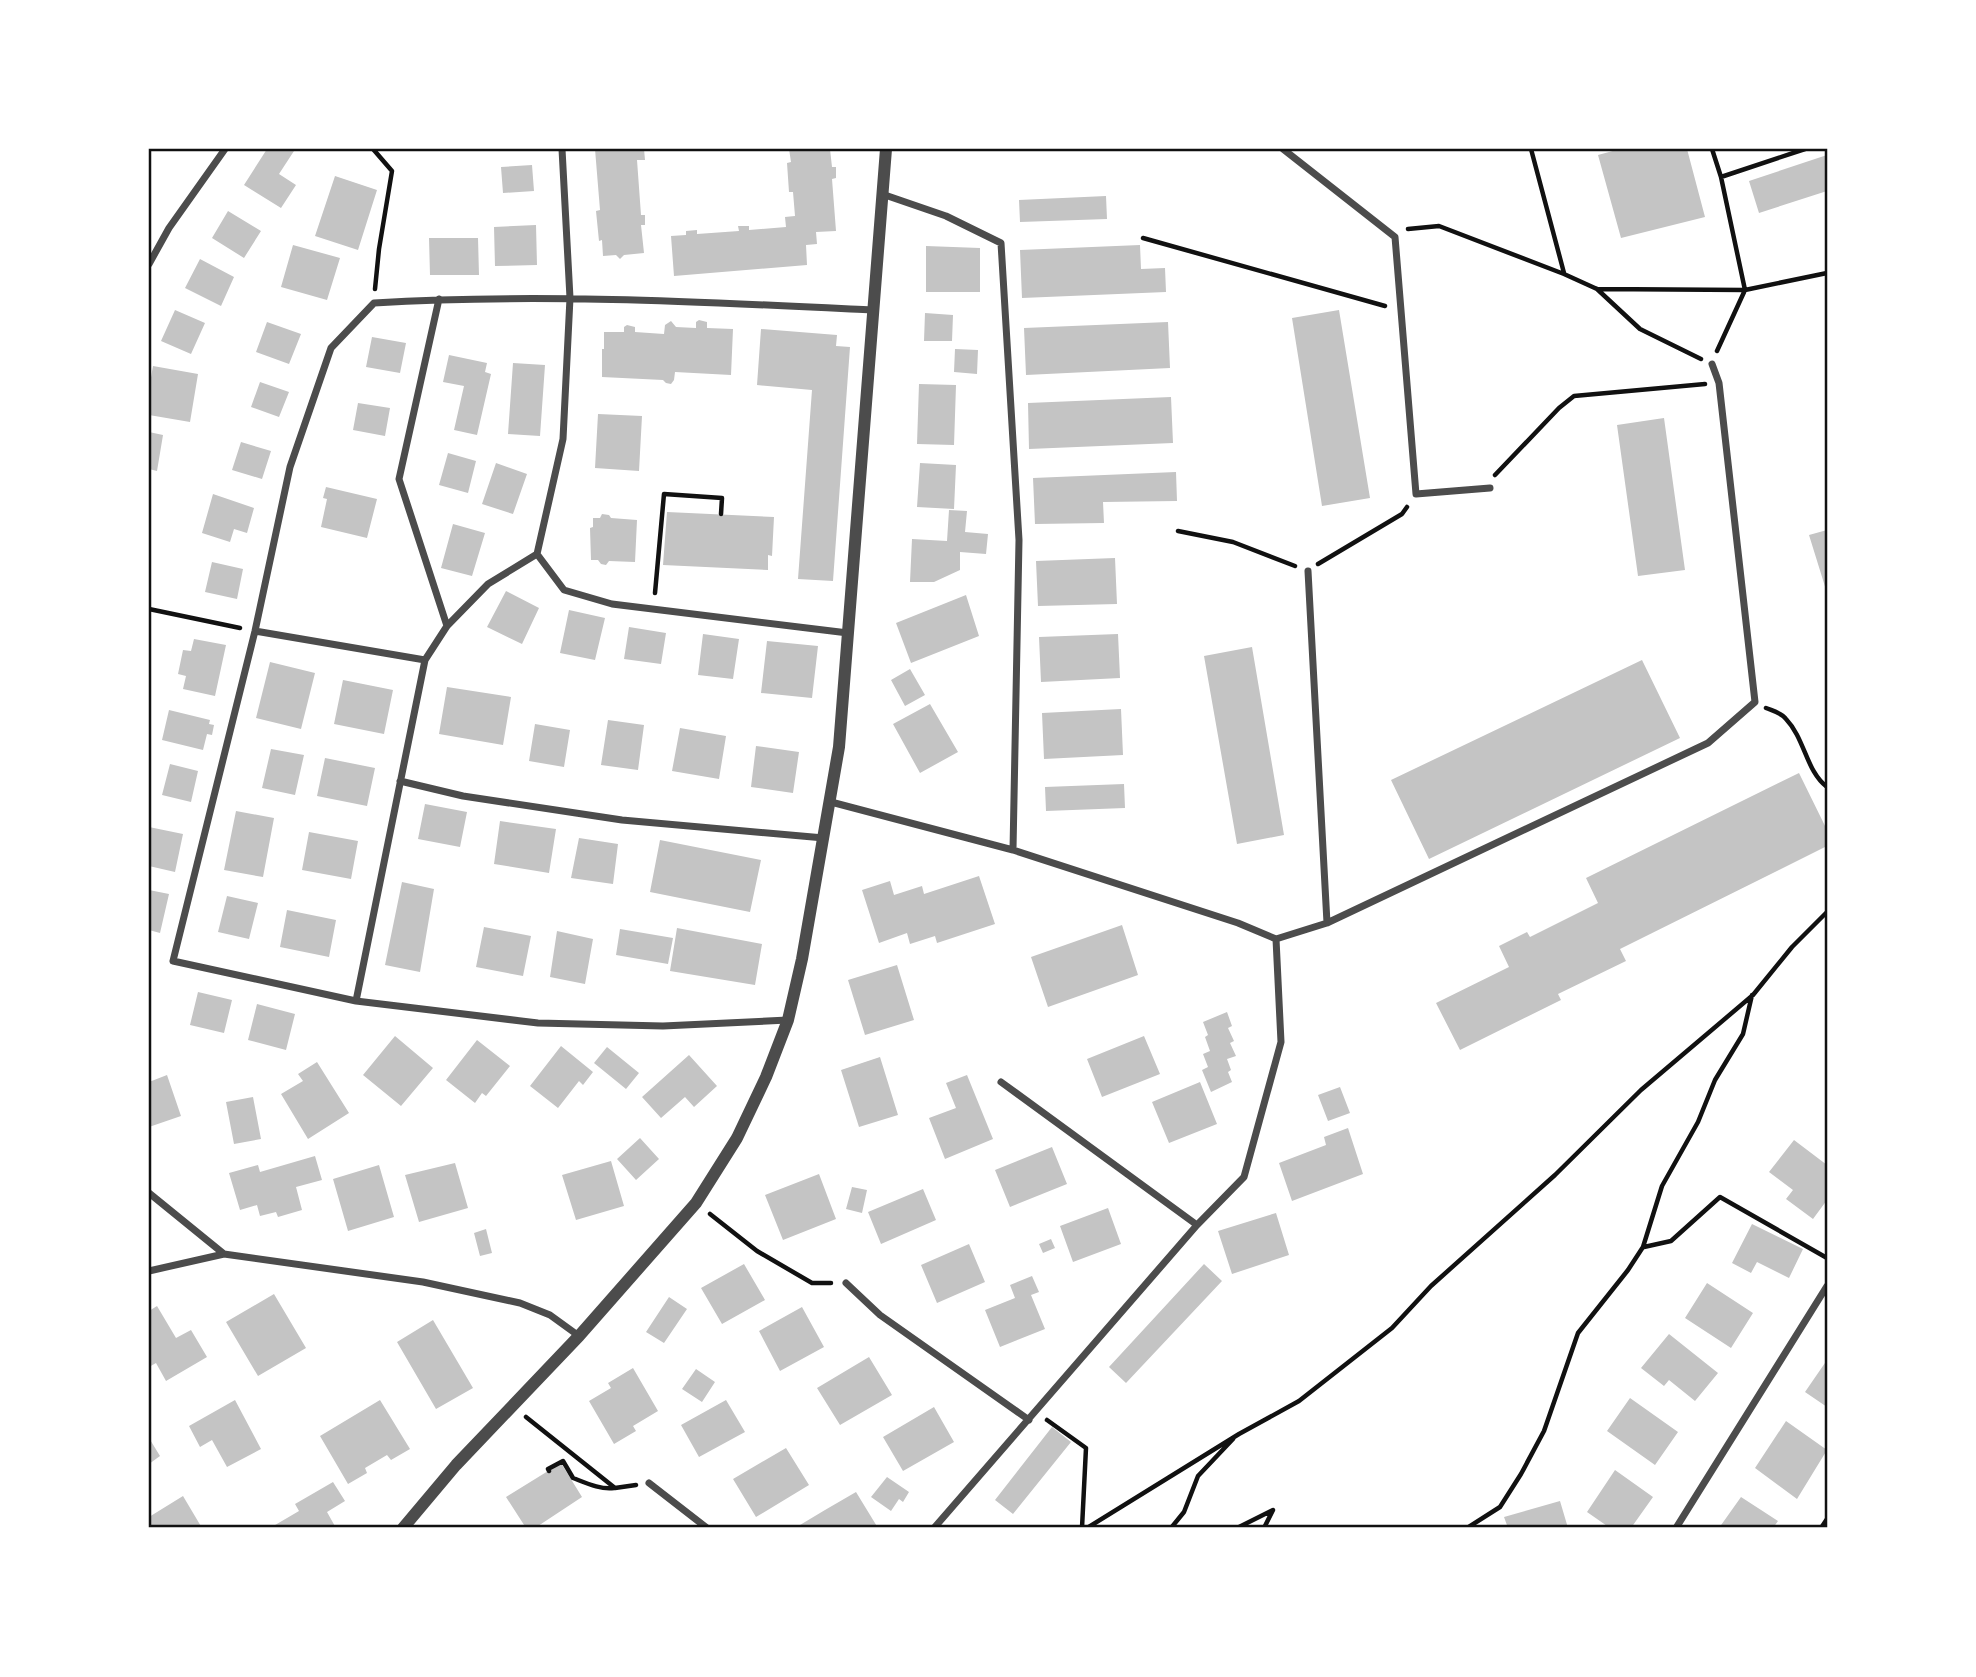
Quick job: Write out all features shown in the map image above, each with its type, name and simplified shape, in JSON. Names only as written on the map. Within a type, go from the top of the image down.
[{"type":"street","points":[[149,264],[169,228],[225,149]]},
{"type":"street","points":[[356,1001],[425,660],[447,626],[488,584],[537,554],[563,439],[570,299],[562,149]]},
{"type":"street","points":[[403,1528],[456,1465],[579,1336],[696,1203],[737,1138],[766,1077],[788,1020],[802,959],[839,747],[886,149]]},
{"type":"street","points":[[1283,149],[1395,237],[1416,494],[1490,488]]},
{"type":"street","points":[[882,194],[946,216],[1001,243],[1019,540],[1013,850]]},
{"type":"street","points":[[439,299],[399,479],[447,626]]},
{"type":"street","points":[[788,1020],[663,1026],[538,1023],[356,1001],[173,961],[255,631],[290,467],[331,348],[374,303],[439,299],[570,299],[872,310]]},
{"type":"street","points":[[831,802],[1013,850],[1238,923],[1276,939],[1327,923],[1708,743],[1755,702],[1719,383],[1712,364]]},
{"type":"street","points":[[537,554],[564,590],[612,604],[848,633]]},
{"type":"street","points":[[1308,571],[1327,923]]},
{"type":"street","points":[[255,631],[425,660]]},
{"type":"street","points":[[400,781],[463,796],[622,820],[824,838]]},
{"type":"street","points":[[934,1528],[1197,1225],[1244,1177],[1281,1042],[1276,939]]},
{"type":"street","points":[[1001,1082],[1197,1225]]},
{"type":"street","points":[[149,1193],[224,1254]]},
{"type":"street","points":[[149,1271],[224,1254],[423,1282],[520,1303],[550,1315],[579,1336]]},
{"type":"street","points":[[846,1283],[880,1315],[1029,1420]]},
{"type":"street","points":[[1676,1528],[1827,1286]]},
{"type":"street","points":[[649,1483],[706,1528]]},
{"type":"path","points":[[373,149],[392,171],[379,249],[374,303]]},
{"type":"path","points":[[1531,149],[1564,274]]},
{"type":"path","points":[[1395,237],[1407,229],[1439,226],[1564,274],[1597,289],[1640,329],[1712,364],[1745,290],[1721,177],[1712,149]]},
{"type":"path","points":[[1721,177],[1805,149]]},
{"type":"path","points":[[1143,238],[1403,311]]},
{"type":"path","points":[[1597,289],[1745,290],[1827,272]]},
{"type":"path","points":[[1490,488],[1495,475],[1559,408],[1574,396],[1719,383]]},
{"type":"path","points":[[653,608],[664,494],[722,498],[720,514]]},
{"type":"path","points":[[1178,531],[1233,542],[1308,571],[1402,514],[1416,494]]},
{"type":"path","points":[[149,609],[255,631]]},
{"type":"path","points":[[1755,702],[1785,717],[1804,745],[1816,778],[1827,787]]},
{"type":"path","points":[[1087,1528],[1238,1434],[1299,1401],[1392,1328],[1431,1286],[1555,1175],[1641,1090],[1752,995],[1791,947],[1827,912]]},
{"type":"path","points":[[1467,1528],[1500,1507],[1521,1474],[1544,1431],[1578,1333],[1643,1247],[1662,1186],[1698,1122],[1715,1080],[1743,1034],[1752,995]]},
{"type":"path","points":[[1643,1247],[1671,1241],[1720,1197],[1827,1258]]},
{"type":"path","points":[[696,1203],[757,1251],[812,1283],[846,1283]]},
{"type":"path","points":[[511,1405],[615,1488]]},
{"type":"path","points":[[1029,1420],[1049,1420],[1086,1448],[1082,1528]]},
{"type":"path","points":[[1171,1528],[1184,1512],[1198,1476],[1238,1434]]},
{"type":"path","points":[[549,1471],[548,1469],[563,1461],[573,1478],[604,1489],[649,1483]]},
{"type":"path","points":[[1237,1528],[1273,1510],[1264,1528]]},
{"type":"path","points":[[1821,1528],[1827,1519]]},
{"type":"building","points":[[267,149],[294,151],[279,174],[296,185],[281,208],[244,185]]},
{"type":"building","points":[[595,149],[644,149],[645,160],[637,160],[641,215],[645,215],[645,225],[641,225],[644,253],[624,255],[620,259],[616,255],[603,256],[596,211],[600,210]]},
{"type":"building","points":[[789,149],[830,149],[832,167],[836,167],[836,178],[832,179],[836,231],[816,232],[817,244],[806,245],[807,265],[674,276],[671,236],[686,235],[686,231],[697,230],[697,234],[739,231],[738,226],[749,226],[749,230],[786,227],[785,217],[795,216],[793,192],[789,192]]},
{"type":"building","points":[[1620,149],[1687,149],[1705,217],[1621,238],[1598,155]]},
{"type":"building","points":[[1827,155],[1827,191],[1759,213],[1749,181]]},
{"type":"building","points":[[532,165],[534,191],[503,193],[501,167]]},
{"type":"building","points":[[335,176],[377,190],[358,250],[315,236]]},
{"type":"building","points":[[1106,196],[1107,219],[1020,222],[1019,200]]},
{"type":"building","points":[[228,211],[261,231],[244,258],[212,238]]},
{"type":"building","points":[[536,225],[537,265],[495,266],[494,227]]},
{"type":"building","points":[[429,238],[478,238],[479,275],[430,275]]},
{"type":"building","points":[[293,245],[340,258],[327,300],[281,287]]},
{"type":"building","points":[[1140,245],[1141,269],[1165,268],[1166,292],[1022,298],[1020,250]]},
{"type":"building","points":[[926,246],[980,248],[980,292],[926,292]]},
{"type":"building","points":[[200,259],[234,277],[221,306],[185,288]]},
{"type":"building","points":[[175,310],[205,323],[191,354],[161,341]]},
{"type":"building","points":[[1339,310],[1370,498],[1322,506],[1292,318]]},
{"type":"building","points":[[925,313],[953,315],[952,341],[924,341]]},
{"type":"building","points":[[671,321],[676,327],[696,328],[696,322],[707,322],[707,328],[733,329],[731,375],[675,372],[671,384],[663,380],[602,377],[604,332],[624,332],[627,325],[635,327],[635,332],[664,334],[665,325]]},
{"type":"building","points":[[267,322],[301,334],[289,364],[256,352]]},
{"type":"building","points":[[1168,322],[1170,368],[1026,375],[1024,328]]},
{"type":"building","points":[[761,329],[837,335],[836,346],[850,347],[833,581],[798,579],[812,390],[757,385]]},
{"type":"building","points":[[372,337],[406,343],[400,373],[366,367]]},
{"type":"building","points":[[955,349],[978,350],[977,374],[954,372]]},
{"type":"building","points":[[449,355],[487,363],[485,372],[491,374],[477,435],[454,430],[464,386],[443,382]]},
{"type":"building","points":[[513,363],[545,365],[540,436],[508,434]]},
{"type":"building","points":[[153,366],[198,374],[190,422],[149,415],[149,389]]},
{"type":"building","points":[[260,382],[289,392],[279,417],[251,407]]},
{"type":"building","points":[[919,384],[956,385],[954,445],[917,444]]},
{"type":"building","points":[[1171,397],[1173,443],[1029,449],[1028,403]]},
{"type":"building","points":[[358,403],[390,408],[385,436],[353,430]]},
{"type":"building","points":[[598,414],[642,416],[639,471],[595,468]]},
{"type":"building","points":[[1664,418],[1685,570],[1638,576],[1617,425]]},
{"type":"building","points":[[149,432],[163,435],[157,471],[149,469]]},
{"type":"building","points":[[241,442],[271,451],[262,479],[232,470]]},
{"type":"building","points":[[448,453],[476,461],[468,493],[439,485]]},
{"type":"building","points":[[496,463],[527,474],[513,514],[482,504]]},
{"type":"building","points":[[920,463],[956,465],[954,509],[917,507]]},
{"type":"building","points":[[1176,472],[1177,501],[1103,502],[1104,523],[1035,524],[1033,478]]},
{"type":"building","points":[[326,487],[377,499],[367,538],[321,527],[327,499],[323,498]]},
{"type":"building","points":[[213,494],[254,508],[247,533],[234,529],[230,542],[202,533]]},
{"type":"building","points":[[949,510],[967,511],[965,532],[988,534],[986,554],[960,552],[960,570],[934,582],[910,582],[912,539],[947,541]]},
{"type":"building","points":[[667,512],[774,517],[772,556],[768,555],[768,570],[663,565]]},
{"type":"building","points":[[602,514],[611,518],[637,520],[635,562],[609,561],[606,565],[598,560],[591,560],[590,528],[593,527],[593,518],[600,518]]},
{"type":"building","points":[[453,524],[485,533],[472,576],[441,568]]},
{"type":"building","points":[[1827,530],[1827,593],[1809,535]]},
{"type":"building","points":[[1115,558],[1117,604],[1038,606],[1036,561]]},
{"type":"building","points":[[212,562],[243,569],[237,599],[205,592]]},
{"type":"building","points":[[506,591],[539,608],[522,644],[487,627]]},
{"type":"building","points":[[966,595],[979,636],[911,663],[896,623]]},
{"type":"building","points":[[569,610],[605,618],[595,660],[560,653]]},
{"type":"building","points":[[629,627],[666,633],[661,664],[624,659]]},
{"type":"building","points":[[703,634],[739,639],[733,679],[698,675]]},
{"type":"building","points":[[1118,634],[1120,678],[1041,682],[1039,637]]},
{"type":"building","points":[[194,639],[226,645],[215,696],[183,689],[186,676],[178,674],[183,650],[191,651]]},
{"type":"building","points":[[767,641],[818,646],[812,698],[761,693]]},
{"type":"building","points":[[1252,647],[1284,835],[1237,844],[1204,656]]},
{"type":"building","points":[[1642,660],[1680,738],[1429,859],[1391,780]]},
{"type":"building","points":[[270,662],[315,673],[301,729],[256,718]]},
{"type":"building","points":[[910,669],[925,695],[905,706],[891,680]]},
{"type":"building","points":[[343,680],[393,690],[384,734],[334,724]]},
{"type":"building","points":[[447,687],[511,697],[503,745],[439,734]]},
{"type":"building","points":[[930,704],[958,752],[920,773],[893,724]]},
{"type":"building","points":[[1121,709],[1123,755],[1044,759],[1042,713]]},
{"type":"building","points":[[169,710],[210,720],[209,724],[214,725],[212,735],[207,734],[203,750],[162,740]]},
{"type":"building","points":[[608,720],[644,725],[638,770],[601,765]]},
{"type":"building","points":[[535,724],[570,730],[564,767],[529,761]]},
{"type":"building","points":[[680,728],[726,736],[719,779],[672,771]]},
{"type":"building","points":[[756,746],[799,752],[793,793],[751,787]]},
{"type":"building","points":[[271,749],[304,755],[295,795],[262,788]]},
{"type":"building","points":[[325,758],[375,768],[367,806],[317,796]]},
{"type":"building","points":[[170,764],[198,771],[191,802],[162,795]]},
{"type":"building","points":[[1799,773],[1827,830],[1827,846],[1620,949],[1626,961],[1558,994],[1561,1000],[1460,1050],[1436,1003],[1509,967],[1499,946],[1527,932],[1530,937],[1598,903],[1586,878]]},
{"type":"building","points":[[1124,784],[1125,808],[1046,811],[1045,787]]},
{"type":"building","points":[[425,804],[467,812],[460,847],[418,839]]},
{"type":"building","points":[[236,811],[274,818],[263,877],[224,870]]},
{"type":"building","points":[[500,821],[556,829],[549,873],[494,864]]},
{"type":"building","points":[[149,827],[183,834],[175,872],[149,866]]},
{"type":"building","points":[[309,832],[358,841],[351,879],[302,870]]},
{"type":"building","points":[[579,838],[618,844],[613,884],[571,878]]},
{"type":"building","points":[[660,840],[761,860],[750,912],[650,892]]},
{"type":"building","points":[[979,876],[995,924],[937,943],[935,936],[910,944],[907,933],[879,943],[862,890],[890,881],[894,895],[922,886],[924,894]]},
{"type":"building","points":[[402,882],[434,889],[420,972],[385,965]]},
{"type":"building","points":[[149,890],[169,894],[160,933],[149,930]]},
{"type":"building","points":[[227,896],[258,903],[249,939],[218,932]]},
{"type":"building","points":[[287,910],[336,920],[329,957],[280,947]]},
{"type":"building","points":[[1122,925],[1138,975],[1048,1007],[1031,957]]},
{"type":"building","points":[[484,927],[531,936],[523,976],[476,967]]},
{"type":"building","points":[[677,928],[762,944],[755,985],[670,971]]},
{"type":"building","points":[[620,929],[673,938],[668,964],[616,955]]},
{"type":"building","points":[[557,931],[593,939],[585,984],[550,977]]},
{"type":"building","points":[[897,965],[914,1020],[865,1035],[848,980]]},
{"type":"building","points":[[198,992],[232,1000],[224,1033],[190,1025]]},
{"type":"building","points":[[257,1004],[295,1014],[286,1050],[248,1040]]},
{"type":"building","points":[[1227,1012],[1232,1026],[1228,1028],[1234,1041],[1230,1043],[1236,1056],[1227,1059],[1232,1082],[1211,1092],[1202,1070],[1208,1067],[1203,1054],[1210,1051],[1203,1022]]},
{"type":"building","points":[[395,1036],[433,1068],[401,1106],[363,1075]]},
{"type":"building","points":[[1144,1036],[1160,1074],[1102,1097],[1087,1059]]},
{"type":"building","points":[[477,1040],[510,1066],[486,1096],[482,1093],[475,1103],[446,1080]]},
{"type":"building","points":[[561,1046],[593,1072],[583,1085],[579,1081],[558,1108],[530,1086]]},
{"type":"building","points":[[607,1047],[639,1073],[626,1089],[594,1063]]},
{"type":"building","points":[[689,1055],[717,1086],[694,1107],[685,1097],[661,1118],[642,1097]]},
{"type":"building","points":[[880,1057],[898,1115],[859,1127],[841,1070]]},
{"type":"building","points":[[317,1062],[349,1113],[308,1139],[281,1094],[303,1081],[298,1074]]},
{"type":"building","points":[[167,1075],[181,1116],[149,1127],[149,1082]]},
{"type":"building","points":[[967,1075],[993,1139],[945,1159],[929,1118],[956,1108],[946,1083]]},
{"type":"building","points":[[1200,1082],[1217,1124],[1169,1143],[1152,1102]]},
{"type":"building","points":[[1340,1087],[1350,1113],[1328,1121],[1318,1095]]},
{"type":"building","points":[[253,1097],[261,1139],[234,1144],[226,1102]]},
{"type":"building","points":[[1348,1128],[1363,1174],[1292,1201],[1279,1163],[1326,1145],[1324,1137]]},
{"type":"building","points":[[640,1138],[659,1159],[636,1180],[617,1159]]},
{"type":"building","points":[[1794,1140],[1827,1165],[1827,1200],[1813,1219],[1786,1199],[1793,1190],[1769,1172]]},
{"type":"building","points":[[1052,1147],[1067,1184],[1010,1207],[995,1170]]},
{"type":"building","points":[[315,1156],[322,1180],[296,1187],[302,1210],[278,1217],[276,1212],[260,1216],[257,1205],[240,1210],[229,1173],[258,1165],[260,1172]]},
{"type":"building","points":[[611,1161],[624,1206],[576,1220],[562,1175]]},
{"type":"building","points":[[455,1163],[468,1208],[419,1222],[405,1175]]},
{"type":"building","points":[[379,1165],[394,1217],[348,1231],[333,1179]]},
{"type":"building","points":[[819,1174],[836,1219],[783,1240],[765,1195]]},
{"type":"building","points":[[852,1187],[867,1190],[862,1213],[846,1209]]},
{"type":"building","points":[[923,1189],[936,1220],[881,1244],[868,1212]]},
{"type":"building","points":[[1108,1208],[1121,1244],[1073,1262],[1060,1226]]},
{"type":"building","points":[[1276,1213],[1289,1255],[1232,1274],[1218,1231]]},
{"type":"building","points":[[1752,1224],[1803,1249],[1789,1278],[1757,1262],[1751,1273],[1732,1263]]},
{"type":"building","points":[[486,1229],[492,1253],[480,1256],[474,1233]]},
{"type":"building","points":[[1051,1239],[1055,1248],[1043,1253],[1039,1244]]},
{"type":"building","points":[[969,1244],[985,1282],[937,1303],[921,1265]]},
{"type":"building","points":[[744,1264],[765,1300],[722,1324],[701,1288]]},
{"type":"building","points":[[1204,1264],[1222,1281],[1126,1383],[1109,1367]]},
{"type":"building","points":[[1032,1276],[1039,1292],[1031,1295],[1045,1329],[1000,1347],[985,1310],[1015,1298],[1010,1285]]},
{"type":"building","points":[[1707,1283],[1753,1313],[1731,1348],[1685,1318]]},
{"type":"building","points":[[274,1294],[306,1348],[258,1376],[226,1322]]},
{"type":"building","points":[[669,1297],[687,1309],[664,1343],[646,1332]]},
{"type":"building","points":[[157,1306],[176,1338],[191,1330],[207,1357],[166,1381],[156,1363],[149,1367],[149,1311]]},
{"type":"building","points":[[802,1307],[824,1347],[780,1371],[759,1331]]},
{"type":"building","points":[[433,1320],[473,1388],[436,1409],[397,1342]]},
{"type":"building","points":[[1669,1334],[1718,1373],[1695,1401],[1669,1380],[1664,1386],[1641,1368]]},
{"type":"building","points":[[869,1357],[892,1395],[840,1425],[817,1388]]},
{"type":"building","points":[[1827,1360],[1827,1407],[1805,1392]]},
{"type":"building","points":[[633,1368],[658,1411],[633,1426],[636,1431],[614,1444],[589,1401],[611,1388],[608,1383]]},
{"type":"building","points":[[696,1369],[715,1382],[702,1402],[682,1389]]},
{"type":"building","points":[[1630,1398],[1678,1432],[1655,1465],[1607,1431]]},
{"type":"building","points":[[235,1400],[261,1449],[227,1467],[212,1440],[200,1447],[189,1426]]},
{"type":"building","points":[[380,1400],[410,1449],[391,1460],[387,1455],[365,1468],[367,1473],[348,1484],[320,1436]]},
{"type":"building","points":[[726,1400],[745,1432],[699,1457],[681,1425]]},
{"type":"building","points":[[934,1407],[954,1442],[903,1471],[883,1437]]},
{"type":"building","points":[[1786,1421],[1827,1450],[1797,1499],[1755,1468]]},
{"type":"building","points":[[1052,1427],[1071,1442],[1013,1514],[995,1500]]},
{"type":"building","points":[[149,1438],[160,1456],[149,1464]]},
{"type":"building","points":[[786,1448],[809,1485],[756,1517],[733,1479]]},
{"type":"building","points":[[561,1463],[582,1497],[535,1528],[526,1528],[506,1497]]},
{"type":"building","points":[[1615,1470],[1653,1497],[1631,1528],[1610,1528],[1587,1512]]},
{"type":"building","points":[[887,1477],[909,1492],[903,1502],[899,1499],[891,1511],[871,1497]]},
{"type":"building","points":[[333,1482],[345,1501],[327,1512],[336,1528],[270,1528],[299,1511],[295,1504]]},
{"type":"building","points":[[856,1492],[878,1528],[795,1528],[825,1510]]},
{"type":"building","points":[[183,1496],[202,1528],[149,1528],[149,1517]]},
{"type":"building","points":[[1741,1497],[1778,1521],[1773,1528],[1719,1528]]},
{"type":"building","points":[[1560,1501],[1568,1528],[1508,1528],[1504,1517]]}]
